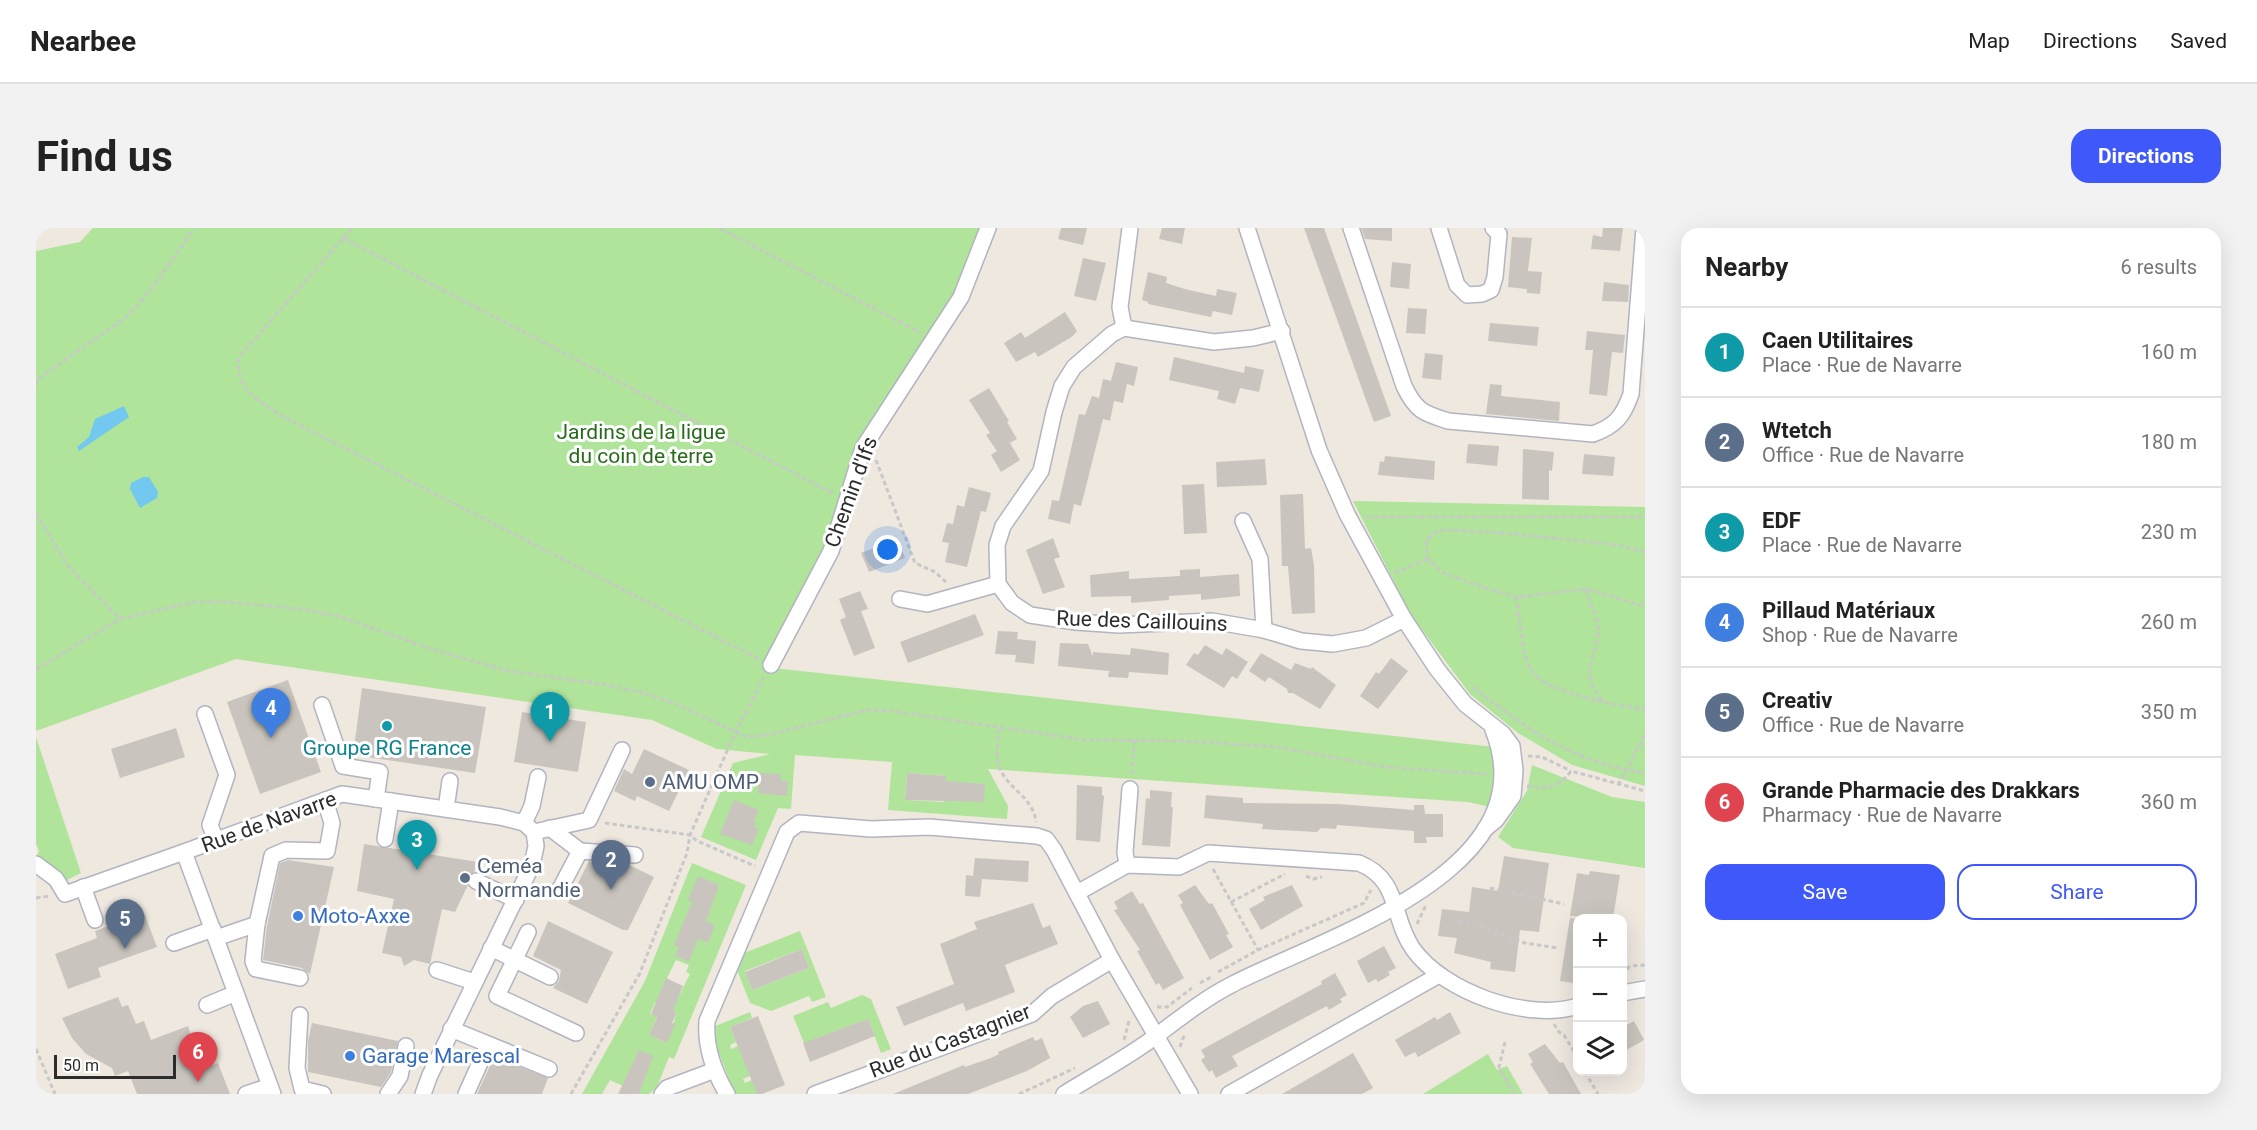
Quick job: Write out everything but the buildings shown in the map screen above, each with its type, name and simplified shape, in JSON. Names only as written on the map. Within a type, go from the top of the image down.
[{"type":"street","name":"Chemin d'Ifs","points":[[771,665],[831,551],[868,440],[961,297],[988,228]]},
{"type":"street","points":[[1124,328],[1120,306],[1130,228]]},
{"type":"street","points":[[1064,1094],[1156,1036],[1177,1019],[1230,985],[1396,906],[1461,861],[1513,796],[1515,759],[1512,746],[1503,734],[1465,704],[1437,669],[1404,619],[1336,491],[1319,450],[1247,228]]},
{"type":"street","points":[[1351,228],[1404,387],[1413,405],[1425,414],[1448,421],[1593,434],[1611,427],[1624,414],[1631,394],[1644,228]]},
{"type":"street","points":[[1438,228],[1457,285],[1467,295],[1482,294],[1491,290],[1499,234],[1493,228]]},
{"type":"street","points":[[900,599],[927,604],[998,584],[998,545],[1003,526],[1041,471],[1062,386],[1074,367],[1112,334],[1124,328],[1214,342],[1253,338],[1282,331]]},
{"type":"street","points":[[1244,521],[1260,559],[1264,630]]},
{"type":"street","name":"Rue des Caillouins","points":[[998,584],[1012,603],[1030,615],[1119,625],[1212,621],[1264,630],[1301,641],[1333,644],[1366,638],[1404,619]]},
{"type":"street","points":[[322,705],[343,766],[380,772],[385,840]]},
{"type":"street","points":[[205,714],[227,775],[210,825],[216,840]]},
{"type":"street","points":[[1485,829],[1500,789],[1501,756],[1492,727]]},
{"type":"street","points":[[529,827],[550,828],[589,820],[622,750]]},
{"type":"street","points":[[423,1094],[451,1029],[532,865],[536,846],[529,827],[538,777]]},
{"type":"street","points":[[446,809],[450,781]]},
{"type":"street","points":[[1127,865],[1125,852],[1130,789]]},
{"type":"street","name":"Rue de Navarre","points":[[272,1090],[184,852],[342,794],[446,809],[529,827]]},
{"type":"street","points":[[300,978],[256,969],[253,961],[257,924],[272,856],[286,850],[327,851],[332,824],[325,800]]},
{"type":"street","points":[[727,1094],[706,1039],[707,1021],[787,832],[799,823],[871,830],[929,827],[1037,836],[1046,839],[1112,960],[1190,1094]]},
{"type":"street","points":[[550,828],[580,851],[635,855]]},
{"type":"street","points":[[560,889],[580,851]]},
{"type":"street","points":[[36,864],[56,879],[65,894],[184,852]]},
{"type":"street","points":[[1077,893],[1127,865],[1179,867],[1208,853],[1359,862],[1375,869],[1384,881],[1412,948],[1439,975],[1501,1004],[1531,1011],[1559,1012],[1573,1008]]},
{"type":"street","points":[[476,881],[516,900]]},
{"type":"street","points":[[83,887],[95,920]]},
{"type":"street","points":[[174,943],[257,924]]},
{"type":"street","points":[[528,932],[497,996],[576,1033]]},
{"type":"street","points":[[491,948],[550,977]]},
{"type":"street","name":"Rue du Castagnier","points":[[815,1094],[1032,1014],[1052,996],[1112,960]]},
{"type":"street","points":[[437,970],[474,982]]},
{"type":"street","points":[[1229,1094],[1439,975]]},
{"type":"street","points":[[1627,992],[1645,989]]},
{"type":"street","points":[[207,1005],[236,993]]},
{"type":"street","points":[[300,1015],[297,1068],[302,1089],[323,1094]]},
{"type":"street","points":[[451,1029],[549,1069]]},
{"type":"street","points":[[465,1094],[488,1045]]},
{"type":"street","points":[[388,1094],[400,1076],[406,1046]]},
{"type":"street","points":[[662,1094],[667,1088],[716,1070]]},
{"type":"street","points":[[246,1094],[272,1090]]},
{"type":"path","points":[[36,385],[37,378],[128,316],[156,283],[194,228]]},
{"type":"path","points":[[352,228],[257,333],[239,357],[237,372],[246,391],[282,416],[771,665],[735,733],[690,835],[687,853],[640,973],[571,1094]]},
{"type":"path","points":[[719,228],[933,339]]},
{"type":"path","points":[[343,238],[847,500]]},
{"type":"path","points":[[868,440],[915,563],[935,572],[955,596]]},
{"type":"path","points":[[36,513],[68,566],[120,619]]},
{"type":"path","points":[[1371,525],[1367,515],[1645,517]]},
{"type":"path","points":[[1645,552],[1561,538],[1439,530],[1426,540],[1428,559],[1442,572],[1516,597],[1587,589],[1639,605],[1645,604]]},
{"type":"path","points":[[1391,563],[1395,573],[1428,559]]},
{"type":"path","points":[[1587,589],[1589,604],[1597,620],[1597,647],[1589,659],[1590,675],[1595,691],[1604,703]]},
{"type":"path","points":[[1516,597],[1525,652],[1533,673],[1546,683],[1604,703],[1645,709]]},
{"type":"path","points":[[36,669],[120,619],[194,602],[302,609],[338,616],[437,651],[508,671],[608,685],[643,693],[674,703],[747,737],[767,735],[867,710],[918,713],[999,729],[1085,740],[1277,747],[1386,766],[1490,775]]},
{"type":"path","points":[[1469,684],[1528,730],[1575,755],[1626,770],[1645,773]]},
{"type":"path","points":[[999,729],[998,763],[1010,784],[1031,806],[1037,836]]},
{"type":"path","points":[[1618,785],[1645,735]]},
{"type":"path","points":[[1130,789],[1134,740]]},
{"type":"path","points":[[1515,759],[1522,756],[1542,757],[1571,771],[1645,791]]},
{"type":"path","points":[[1488,784],[1489,766]]},
{"type":"path","points":[[1515,785],[1554,787],[1563,783],[1571,771]]},
{"type":"path","points":[[589,820],[690,835],[697,841],[770,872]]},
{"type":"path","points":[[1208,853],[1210,865],[1258,950]]},
{"type":"path","points":[[1231,902],[1291,871]]},
{"type":"path","points":[[1302,875],[1313,879],[1326,876]]},
{"type":"path","points":[[1124,1040],[1130,1017],[1154,1007],[1167,1007],[1206,979],[1258,950],[1364,903],[1372,888],[1384,881]]},
{"type":"path","points":[[1490,888],[1564,904]]},
{"type":"path","points":[[1458,922],[1478,925],[1525,943],[1558,948]]},
{"type":"path","points":[[1416,926],[1421,933]]},
{"type":"path","points":[[1627,970],[1630,966],[1645,965]]},
{"type":"path","points":[[1550,1017],[1573,1051]]},
{"type":"path","points":[[1505,1042],[1499,1067],[1514,1094]]},
{"type":"path","points":[[36,1049],[55,1094]]},
{"type":"path","points":[[1588,1076],[1598,1094]]},
{"type":"green space","name":"Jardins de la ligue du coin de terre","points":[[93,228],[992,228],[869,440],[834,553],[773,668],[1495,747],[1497,779],[1490,807],[1468,802],[988,769],[1008,806],[1007,819],[888,810],[892,762],[795,755],[791,809],[778,808],[756,860],[701,837],[733,763],[770,754],[717,749],[652,720],[236,659],[36,731],[36,251],[80,242]],"holes":[[[907,773],[946,776],[944,802],[905,800]]]},
{"type":"green space","points":[[1353,501],[1645,507],[1645,786],[1572,765],[1518,733],[1470,694],[1411,615]]},
{"type":"green space","points":[[36,737],[81,873],[67,880],[36,858],[39,851],[36,844]]},
{"type":"green space","points":[[1532,765],[1612,797],[1645,802],[1645,868],[1513,848],[1498,837],[1527,791]]},
{"type":"green space","points":[[692,863],[746,885],[674,1059],[669,1057],[657,1087],[649,1094],[624,1094],[623,1086],[610,1080],[602,1094],[582,1094],[645,981]],"holes":[[[676,960],[689,965],[686,972],[690,974],[679,996],[662,988]],[[655,1003],[677,1012],[667,1043],[649,1035],[657,1016],[650,1014]]]},
{"type":"green space","points":[[800,931],[826,997],[812,1002],[809,996],[771,1011],[750,1003],[737,970],[744,953]],"holes":[[[802,949],[809,968],[752,990],[745,971]]]},
{"type":"green space","points":[[862,995],[871,999],[891,1049],[881,1053],[868,1019],[804,1043],[793,1016],[828,1002],[831,1008]]},
{"type":"green space","points":[[750,1012],[752,1018],[730,1027],[736,1042],[730,1045],[731,1049],[738,1046],[750,1076],[743,1079],[745,1083],[752,1080],[757,1094],[735,1094],[711,1033],[713,1027]]},
{"type":"green space","points":[[1488,1054],[1497,1070],[1507,1066],[1523,1094],[1423,1094]]},
{"type":"water","points":[[124,406],[129,417],[79,451],[77,447],[89,437],[95,419]]},
{"type":"water","points":[[143,477],[149,477],[158,492],[157,498],[140,508],[130,489],[131,483]]},
{"type":"place","name":"Groupe RG France","points":[[387,726]]},
{"type":"place","name":"Pillaud Matériaux","points":[[271,738]]},
{"type":"place","name":"Caen Utilitaires","points":[[550,742]]},
{"type":"place","name":"AMU OMP","points":[[650,782]]},
{"type":"place","name":"EDF","points":[[417,870]]},
{"type":"place","name":"Ceméa Normandie","points":[[465,878]]},
{"type":"place","name":"Wtetch","points":[[611,890]]},
{"type":"place","name":"Moto-Axxe","points":[[298,916]]},
{"type":"place","name":"Creativ","points":[[125,949]]},
{"type":"place","name":"Garage Marescal","points":[[350,1056]]},
{"type":"place","name":"Grande Pharmacie des Drakkars","points":[[198,1082]]}]
